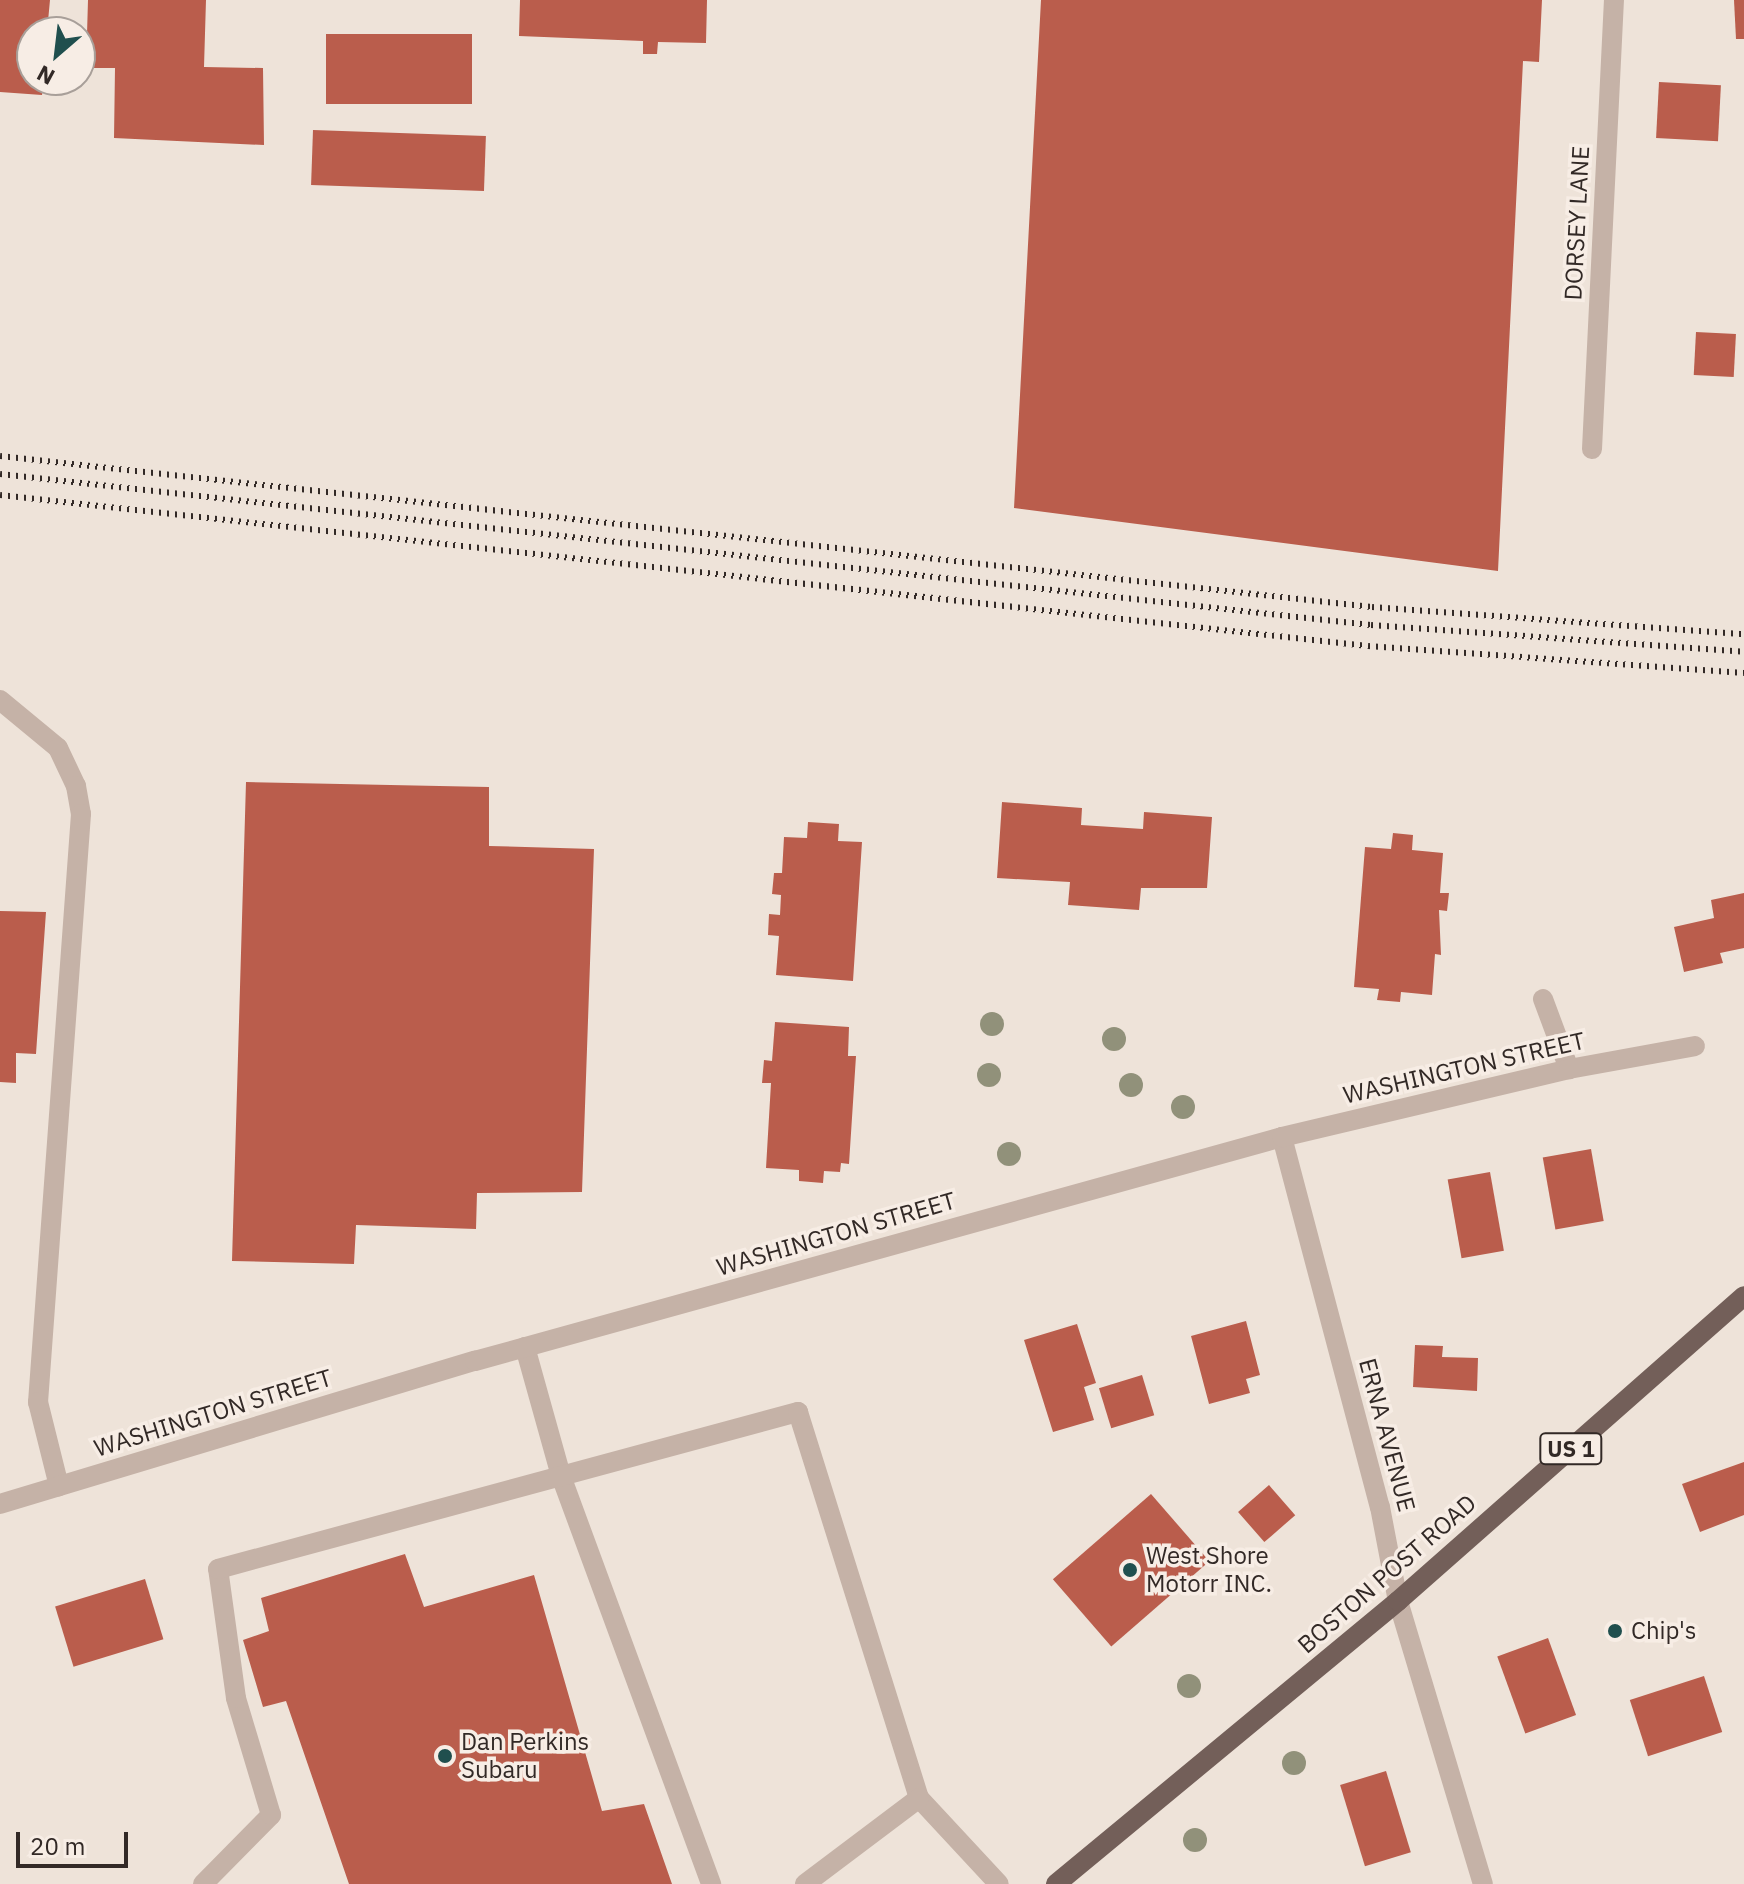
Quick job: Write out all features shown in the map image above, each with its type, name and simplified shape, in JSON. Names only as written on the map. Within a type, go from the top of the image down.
[{"type":"main road","name":"BOSTON POST ROAD","points":[[1058,1883],[1398,1601],[1744,1296]]},
{"type":"street","name":"DORSEY LANE","points":[[1592,449],[1614,0]]},
{"type":"street","points":[[0,700],[58,748],[81,814],[38,1402],[59,1486]]},
{"type":"street","points":[[1543,999],[1569,1069]]},
{"type":"street","name":"WASHINGTON STREET","points":[[0,1504],[525,1347],[1282,1137],[1569,1069],[1695,1046]]},
{"type":"street","name":"ERNA AVENUE","points":[[1282,1137],[1380,1507],[1398,1601],[1483,1884]]},
{"type":"street","points":[[525,1347],[561,1476],[711,1884]]},
{"type":"street","points":[[203,1884],[271,1815],[236,1698],[218,1569],[798,1412],[919,1798],[999,1884]]},
{"type":"street","points":[[805,1884],[919,1798]]},
{"type":"building","points":[[0,0],[50,0],[48,16],[16,16],[16,93],[0,92]]},
{"type":"building","points":[[88,0],[206,0],[204,67],[263,68],[264,145],[114,138],[115,68],[96,68],[96,16],[88,16]]},
{"type":"building","points":[[520,0],[707,0],[706,43],[658,42],[657,54],[643,54],[643,41],[519,36]]},
{"type":"building","points":[[1041,0],[1542,0],[1539,62],[1523,61],[1498,571],[1014,508]]},
{"type":"building","points":[[1734,0],[1744,0],[1744,39],[1736,39]]},
{"type":"building","points":[[326,34],[472,34],[472,104],[326,104]]},
{"type":"building","points":[[1659,82],[1721,85],[1718,141],[1656,138]]},
{"type":"building","points":[[313,130],[486,136],[484,191],[311,185]]},
{"type":"building","points":[[1696,332],[1736,334],[1734,377],[1694,375]]},
{"type":"building","points":[[246,782],[489,787],[489,846],[594,849],[582,1192],[477,1193],[476,1229],[356,1225],[354,1264],[232,1261]]},
{"type":"building","points":[[1002,802],[1082,808],[1081,825],[1143,829],[1144,812],[1212,817],[1207,888],[1141,888],[1139,910],[1068,905],[1070,882],[997,878]]},
{"type":"building","points":[[808,822],[839,824],[838,841],[862,842],[853,981],[776,975],[779,936],[768,935],[769,914],[780,915],[781,895],[772,894],[774,873],[782,873],[784,837],[807,838]]},
{"type":"building","points":[[1393,833],[1413,835],[1412,850],[1443,853],[1440,893],[1449,893],[1447,911],[1439,910],[1441,955],[1435,954],[1432,995],[1401,992],[1400,1002],[1377,1000],[1379,989],[1354,987],[1365,847],[1391,849]]},
{"type":"building","points":[[1744,893],[1744,948],[1720,953],[1723,963],[1684,972],[1674,927],[1714,918],[1711,900]]},
{"type":"building","points":[[0,911],[46,912],[36,1054],[16,1053],[16,1083],[0,1082]]},
{"type":"building","points":[[775,1022],[849,1027],[848,1056],[856,1056],[849,1164],[841,1163],[840,1172],[824,1171],[823,1183],[799,1181],[799,1170],[766,1168],[771,1083],[762,1083],[764,1060],[772,1061]]},
{"type":"building","points":[[1591,1149],[1604,1221],[1555,1229],[1543,1158]]},
{"type":"building","points":[[1490,1172],[1504,1251],[1462,1258],[1448,1179]]},
{"type":"building","points":[[1246,1321],[1260,1375],[1246,1379],[1250,1393],[1209,1404],[1191,1336]]},
{"type":"building","points":[[1077,1324],[1096,1383],[1084,1387],[1094,1420],[1053,1432],[1024,1340]]},
{"type":"building","points":[[1415,1345],[1443,1346],[1442,1357],[1478,1358],[1477,1391],[1413,1387]]},
{"type":"building","points":[[1142,1375],[1154,1415],[1111,1428],[1099,1388]]},
{"type":"building","points":[[1744,1462],[1744,1515],[1700,1532],[1682,1484]]},
{"type":"building","points":[[1269,1485],[1295,1515],[1264,1542],[1238,1512]]},
{"type":"building","name":"West Shore Motorr INC.","points":[[1151,1494],[1209,1561],[1111,1646],[1053,1579]]},
{"type":"building","name":"Dan Perkins Subaru","points":[[405,1554],[424,1607],[534,1575],[602,1811],[644,1804],[672,1884],[349,1884],[286,1701],[263,1707],[243,1640],[269,1631],[261,1598]]},
{"type":"building","points":[[145,1579],[163,1639],[74,1667],[55,1606]]},
{"type":"building","points":[[1548,1638],[1576,1715],[1525,1734],[1497,1656]]},
{"type":"building","points":[[1704,1676],[1722,1732],[1648,1756],[1630,1700]]},
{"type":"building","points":[[1386,1771],[1411,1852],[1365,1866],[1340,1785]]},
{"type":"railway","points":[[0,456],[1372,607],[1744,634]]},
{"type":"railway","points":[[0,474],[1371,625],[1744,652]]},
{"type":"railway","points":[[0,495],[1368,646],[1744,673]]},
{"type":"place","name":"West Shore Motorr INC.","points":[[1130,1570]]},
{"type":"place","name":"Chip's","points":[[1615,1631]]},
{"type":"place","name":"Dan Perkins Subaru","points":[[445,1756]]}]
